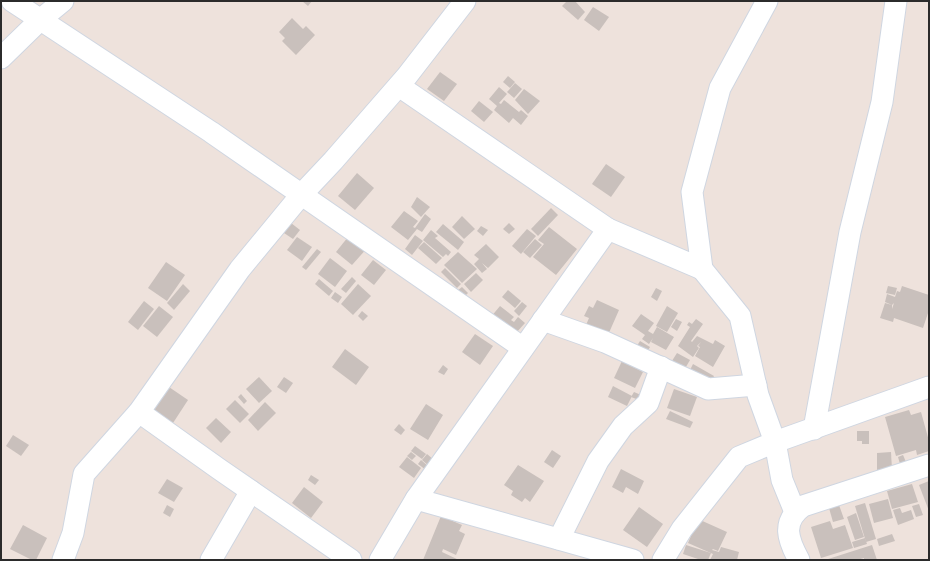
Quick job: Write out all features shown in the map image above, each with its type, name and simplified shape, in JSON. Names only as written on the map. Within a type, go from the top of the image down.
[{"type":"street","points":[[12,1],[191,119],[524,348]]},
{"type":"street","points":[[1,58],[40,20],[63,1]]},
{"type":"street","points":[[63,560],[73,533],[84,474],[139,412],[240,269],[301,195],[333,162],[398,86],[465,1]]},
{"type":"street","points":[[702,269],[692,192],[720,88],[766,1]]},
{"type":"street","points":[[814,429],[850,232],[882,102],[896,1]]},
{"type":"street","points":[[398,86],[608,229],[702,269],[740,316],[756,385],[775,442],[782,480],[795,512]]},
{"type":"street","points":[[380,560],[416,499],[608,229]]},
{"type":"street","points":[[543,320],[605,342],[708,389],[756,385]]},
{"type":"street","points":[[559,539],[598,461],[623,426],[648,403],[661,367]]},
{"type":"street","points":[[663,560],[682,529],[739,457],[775,442],[929,387]]},
{"type":"street","points":[[139,412],[351,560]]},
{"type":"street","points":[[800,560],[791,544],[789,531],[790,520],[795,512],[803,506],[929,465]]},
{"type":"street","points":[[211,560],[251,491]]},
{"type":"street","points":[[416,499],[633,560]]},
{"type":"building","points":[[302,1],[312,1],[308,6]]},
{"type":"building","points":[[567,1],[575,1],[585,12],[578,20],[562,6]]},
{"type":"building","points":[[593,7],[609,17],[599,31],[584,20]]},
{"type":"building","points":[[292,18],[303,29],[306,26],[315,35],[296,55],[282,41],[285,38],[279,32]]},
{"type":"building","points":[[440,72],[457,84],[444,101],[427,89]]},
{"type":"building","points":[[508,76],[515,82],[510,88],[503,82]]},
{"type":"building","points":[[515,83],[522,89],[514,98],[507,92]]},
{"type":"building","points":[[499,87],[507,94],[499,103],[501,104],[504,100],[519,112],[521,110],[528,116],[521,125],[513,118],[509,123],[494,110],[497,106],[489,99]]},
{"type":"building","points":[[524,89],[540,101],[528,114],[515,100]]},
{"type":"building","points":[[479,101],[493,112],[484,122],[471,111]]},
{"type":"building","points":[[606,164],[625,177],[611,197],[592,184]]},
{"type":"building","points":[[357,173],[374,188],[355,210],[338,196]]},
{"type":"building","points":[[417,197],[430,207],[421,217],[411,207]]},
{"type":"building","points":[[551,208],[558,215],[538,236],[531,229]]},
{"type":"building","points":[[404,211],[418,221],[413,227],[415,228],[425,214],[431,219],[422,232],[417,229],[408,240],[391,227]]},
{"type":"building","points":[[462,216],[475,229],[464,239],[452,227]]},
{"type":"building","points":[[291,223],[300,230],[293,239],[284,233]]},
{"type":"building","points":[[509,223],[515,229],[509,234],[503,229]]},
{"type":"building","points":[[443,224],[464,242],[458,250],[436,232]]},
{"type":"building","points":[[481,226],[488,230],[483,236],[477,231]]},
{"type":"building","points":[[549,227],[577,249],[556,275],[533,257],[544,244],[538,240]]},
{"type":"building","points":[[527,229],[536,236],[521,254],[512,246]]},
{"type":"building","points":[[431,230],[438,236],[435,238],[451,252],[448,256],[446,254],[443,257],[423,240]]},
{"type":"building","points":[[352,232],[369,246],[352,265],[336,252]]},
{"type":"building","points":[[415,235],[423,241],[412,255],[405,249]]},
{"type":"building","points":[[297,237],[312,247],[302,261],[287,250]]},
{"type":"building","points":[[535,239],[542,245],[530,258],[523,252]]},
{"type":"building","points":[[424,242],[442,258],[436,264],[418,248]]},
{"type":"building","points":[[486,244],[499,257],[488,268],[482,263],[487,269],[482,273],[474,264],[479,259],[474,255]]},
{"type":"building","points":[[317,249],[321,252],[306,270],[302,267]]},
{"type":"building","points":[[458,252],[477,269],[462,283],[444,265]]},
{"type":"building","points":[[330,258],[347,271],[335,287],[318,274]]},
{"type":"building","points":[[373,260],[386,270],[374,285],[361,275]]},
{"type":"building","points":[[166,262],[185,275],[167,301],[148,288]]},
{"type":"building","points":[[445,268],[461,284],[457,288],[441,272]]},
{"type":"building","points":[[476,273],[483,280],[471,292],[464,284]]},
{"type":"building","points":[[352,277],[356,281],[346,293],[341,289]]},
{"type":"building","points":[[319,279],[333,291],[329,296],[315,284]]},
{"type":"building","points":[[183,284],[190,291],[174,310],[167,303]]},
{"type":"building","points":[[358,284],[371,296],[353,315],[341,304]]},
{"type":"building","points":[[888,286],[897,288],[895,295],[886,293]]},
{"type":"building","points":[[902,286],[929,295],[929,310],[923,328],[894,318],[893,322],[880,318],[885,303],[892,305],[885,302],[887,294],[895,297],[897,291],[900,292]]},
{"type":"building","points":[[462,287],[468,293],[463,298],[457,291]]},
{"type":"building","points":[[656,288],[662,291],[657,301],[651,297]]},
{"type":"building","points":[[508,290],[521,301],[515,308],[502,297]]},
{"type":"building","points":[[335,292],[342,297],[338,303],[331,298]]},
{"type":"building","points":[[597,300],[619,310],[608,335],[586,325],[589,318],[584,316],[589,306],[593,308]]},
{"type":"building","points":[[144,301],[154,309],[138,330],[128,322]]},
{"type":"building","points":[[522,302],[527,306],[519,316],[514,311]]},
{"type":"building","points":[[159,306],[173,317],[157,337],[143,326]]},
{"type":"building","points":[[500,306],[514,317],[511,320],[514,322],[518,317],[525,323],[516,333],[490,318]]},
{"type":"building","points":[[667,306],[678,313],[667,332],[656,326]]},
{"type":"building","points":[[362,311],[368,316],[363,321],[358,316]]},
{"type":"building","points":[[641,314],[654,323],[648,331],[653,334],[657,327],[674,337],[666,350],[651,342],[653,338],[649,344],[642,339],[645,335],[632,326]]},
{"type":"building","points":[[676,319],[682,322],[677,331],[671,327]]},
{"type":"building","points":[[696,319],[703,324],[691,341],[692,342],[697,336],[713,344],[715,340],[725,346],[713,367],[695,356],[700,347],[698,346],[701,342],[697,346],[699,348],[693,357],[678,346],[690,327],[687,325],[689,322],[692,324]]},
{"type":"building","points":[[475,334],[493,346],[480,365],[462,352]]},
{"type":"building","points":[[640,341],[650,347],[645,355],[635,349]]},
{"type":"building","points":[[345,349],[369,367],[356,385],[332,367]]},
{"type":"building","points":[[677,353],[690,360],[683,372],[670,364]]},
{"type":"building","points":[[622,361],[643,372],[635,388],[614,378]]},
{"type":"building","points":[[693,364],[714,376],[709,385],[688,374]]},
{"type":"building","points":[[443,365],[448,369],[444,375],[438,372]]},
{"type":"building","points":[[259,377],[272,391],[259,403],[246,389]]},
{"type":"building","points":[[284,377],[293,383],[286,393],[277,387]]},
{"type":"building","points":[[166,385],[188,400],[173,423],[151,408]]},
{"type":"building","points":[[613,386],[632,396],[627,406],[608,397]]},
{"type":"building","points":[[674,389],[697,397],[690,416],[667,408]]},
{"type":"building","points":[[634,392],[641,395],[639,400],[631,397]]},
{"type":"building","points":[[241,394],[247,401],[244,404],[238,397]]},
{"type":"building","points":[[235,400],[249,414],[240,423],[226,409]]},
{"type":"building","points":[[265,402],[276,413],[258,431],[248,420]]},
{"type":"building","points":[[426,404],[443,415],[428,440],[410,429]]},
{"type":"building","points":[[909,410],[911,415],[921,412],[929,441],[929,451],[917,455],[916,450],[896,456],[885,417]]},
{"type":"building","points":[[670,411],[693,422],[690,428],[666,419]]},
{"type":"building","points":[[216,418],[231,432],[221,443],[206,428]]},
{"type":"building","points":[[399,424],[405,430],[401,435],[394,430]]},
{"type":"building","points":[[857,431],[869,431],[869,444],[862,444],[862,441],[857,441]]},
{"type":"building","points":[[13,435],[29,445],[21,456],[6,446]]},
{"type":"building","points":[[415,446],[426,454],[422,459],[411,451]]},
{"type":"building","points":[[552,450],[561,456],[553,468],[544,462]]},
{"type":"building","points":[[411,452],[416,456],[412,460],[407,456]]},
{"type":"building","points":[[891,452],[892,470],[877,471],[877,453]]},
{"type":"building","points":[[427,454],[434,460],[429,466],[422,460]]},
{"type":"building","points":[[903,455],[906,462],[900,464],[898,457]]},
{"type":"building","points":[[407,457],[421,468],[414,478],[399,467]]},
{"type":"building","points":[[421,460],[428,466],[426,470],[418,464]]},
{"type":"building","points":[[518,465],[544,481],[530,502],[525,498],[522,502],[511,495],[513,491],[504,485]]},
{"type":"building","points":[[621,469],[644,481],[638,494],[626,487],[623,493],[612,487]]},
{"type":"building","points":[[311,475],[319,480],[315,485],[308,480]]},
{"type":"building","points":[[167,479],[183,488],[174,502],[158,493]]},
{"type":"building","points":[[929,481],[929,511],[919,485]]},
{"type":"building","points":[[912,484],[918,502],[892,509],[887,491]]},
{"type":"building","points":[[304,487],[323,502],[311,518],[292,503]]},
{"type":"building","points":[[888,499],[893,518],[874,523],[869,504]]},
{"type":"building","points":[[865,503],[876,539],[866,542],[855,506]]},
{"type":"building","points":[[919,504],[923,515],[916,517],[912,506]]},
{"type":"building","points":[[167,505],[174,509],[170,517],[163,513]]},
{"type":"building","points":[[839,505],[844,519],[833,522],[829,508]]},
{"type":"building","points":[[639,507],[663,524],[647,547],[623,530]]},
{"type":"building","points":[[900,508],[902,513],[911,510],[914,519],[898,525],[893,510]]},
{"type":"building","points":[[856,513],[864,537],[855,540],[847,517]]},
{"type":"building","points":[[441,516],[462,525],[459,531],[465,534],[456,555],[443,549],[442,552],[459,560],[423,560]]},
{"type":"building","points":[[698,519],[727,532],[718,551],[712,550],[719,552],[721,547],[739,552],[737,560],[710,560],[713,554],[688,543]]},
{"type":"building","points":[[830,521],[833,529],[845,525],[853,548],[821,558],[811,527]]},
{"type":"building","points":[[23,525],[47,538],[36,560],[32,560],[10,549]]},
{"type":"building","points":[[892,534],[895,541],[879,546],[877,539]]},
{"type":"building","points":[[865,538],[867,544],[854,548],[852,542]]},
{"type":"building","points":[[686,545],[711,553],[708,560],[701,560],[683,554]]},
{"type":"building","points":[[872,545],[877,560],[864,560],[864,558],[857,560],[825,560]]}]
